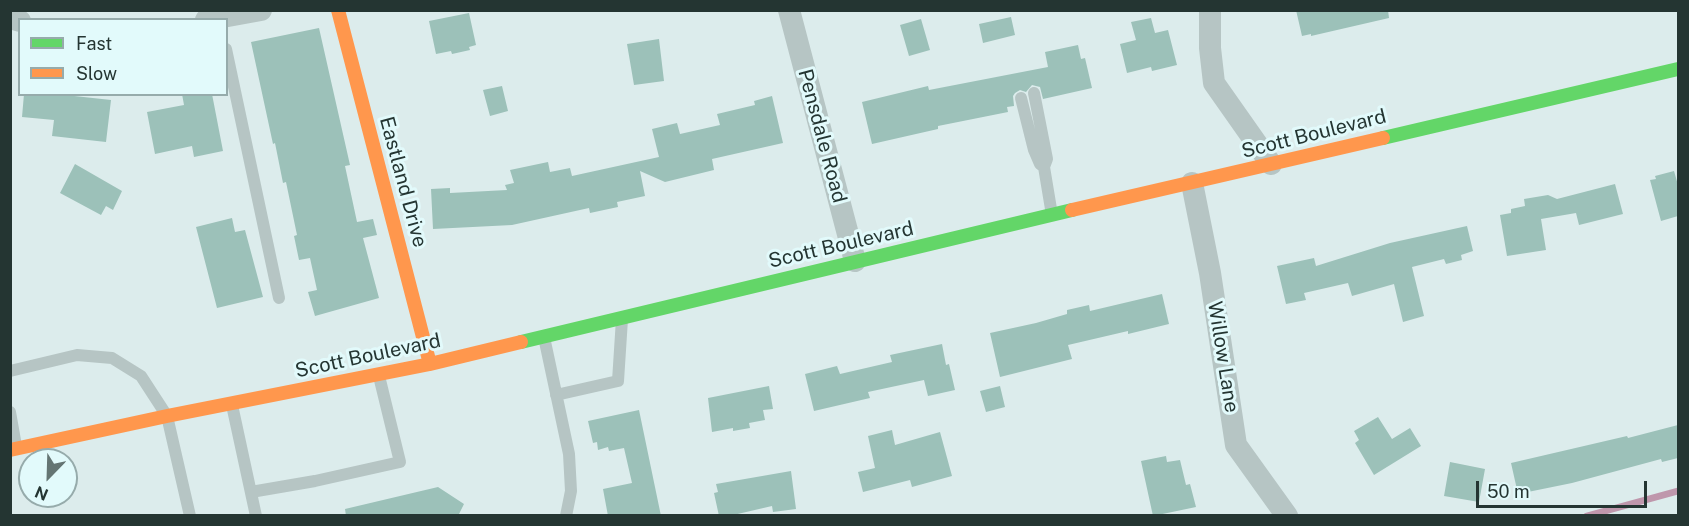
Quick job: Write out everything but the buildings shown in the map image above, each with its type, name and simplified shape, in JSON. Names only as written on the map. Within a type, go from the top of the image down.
[{"type":"main road","name":"Eastland Drive","points":[[338,10],[430,364]]},
{"type":"main road","name":"Scott Boulevard","points":[[14,450],[167,416],[232,405],[430,364],[855,261],[1678,69]]},
{"type":"street","points":[[220,18],[261,10]]},
{"type":"street","name":"Pensdale Road","points":[[789,10],[855,261]]},
{"type":"street","points":[[1210,10],[1210,48],[1214,83],[1271,164]]},
{"type":"street","name":"Willow Lane","points":[[1192,183],[1210,273],[1236,445],[1287,516]]},
{"type":"lane","points":[[228,58],[279,298]]},
{"type":"lane","points":[[1028,95],[1034,150],[1040,164],[1044,167],[1052,216]]},
{"type":"lane","points":[[556,395],[618,381],[622,317]]},
{"type":"lane","points":[[544,337],[568,454],[571,491],[566,516]]},
{"type":"lane","points":[[10,371],[77,355],[112,358],[141,376],[167,416],[190,516]]},
{"type":"lane","points":[[251,492],[315,481],[400,462],[379,374]]},
{"type":"lane","points":[[232,405],[256,516]]},
{"type":"lane","points":[[10,412],[14,450]]},
{"type":"waterway","points":[[1587,516],[1678,491]]},
{"type":"traffic: fast","points":[[1383,138],[1678,69]]},
{"type":"traffic: fast","points":[[521,342],[1072,210]]},
{"type":"traffic: slow","points":[[338,10],[430,364]]},
{"type":"traffic: slow","points":[[1072,210],[1383,138]]},
{"type":"traffic: slow","points":[[10,450],[167,416],[430,364],[521,342]]}]
